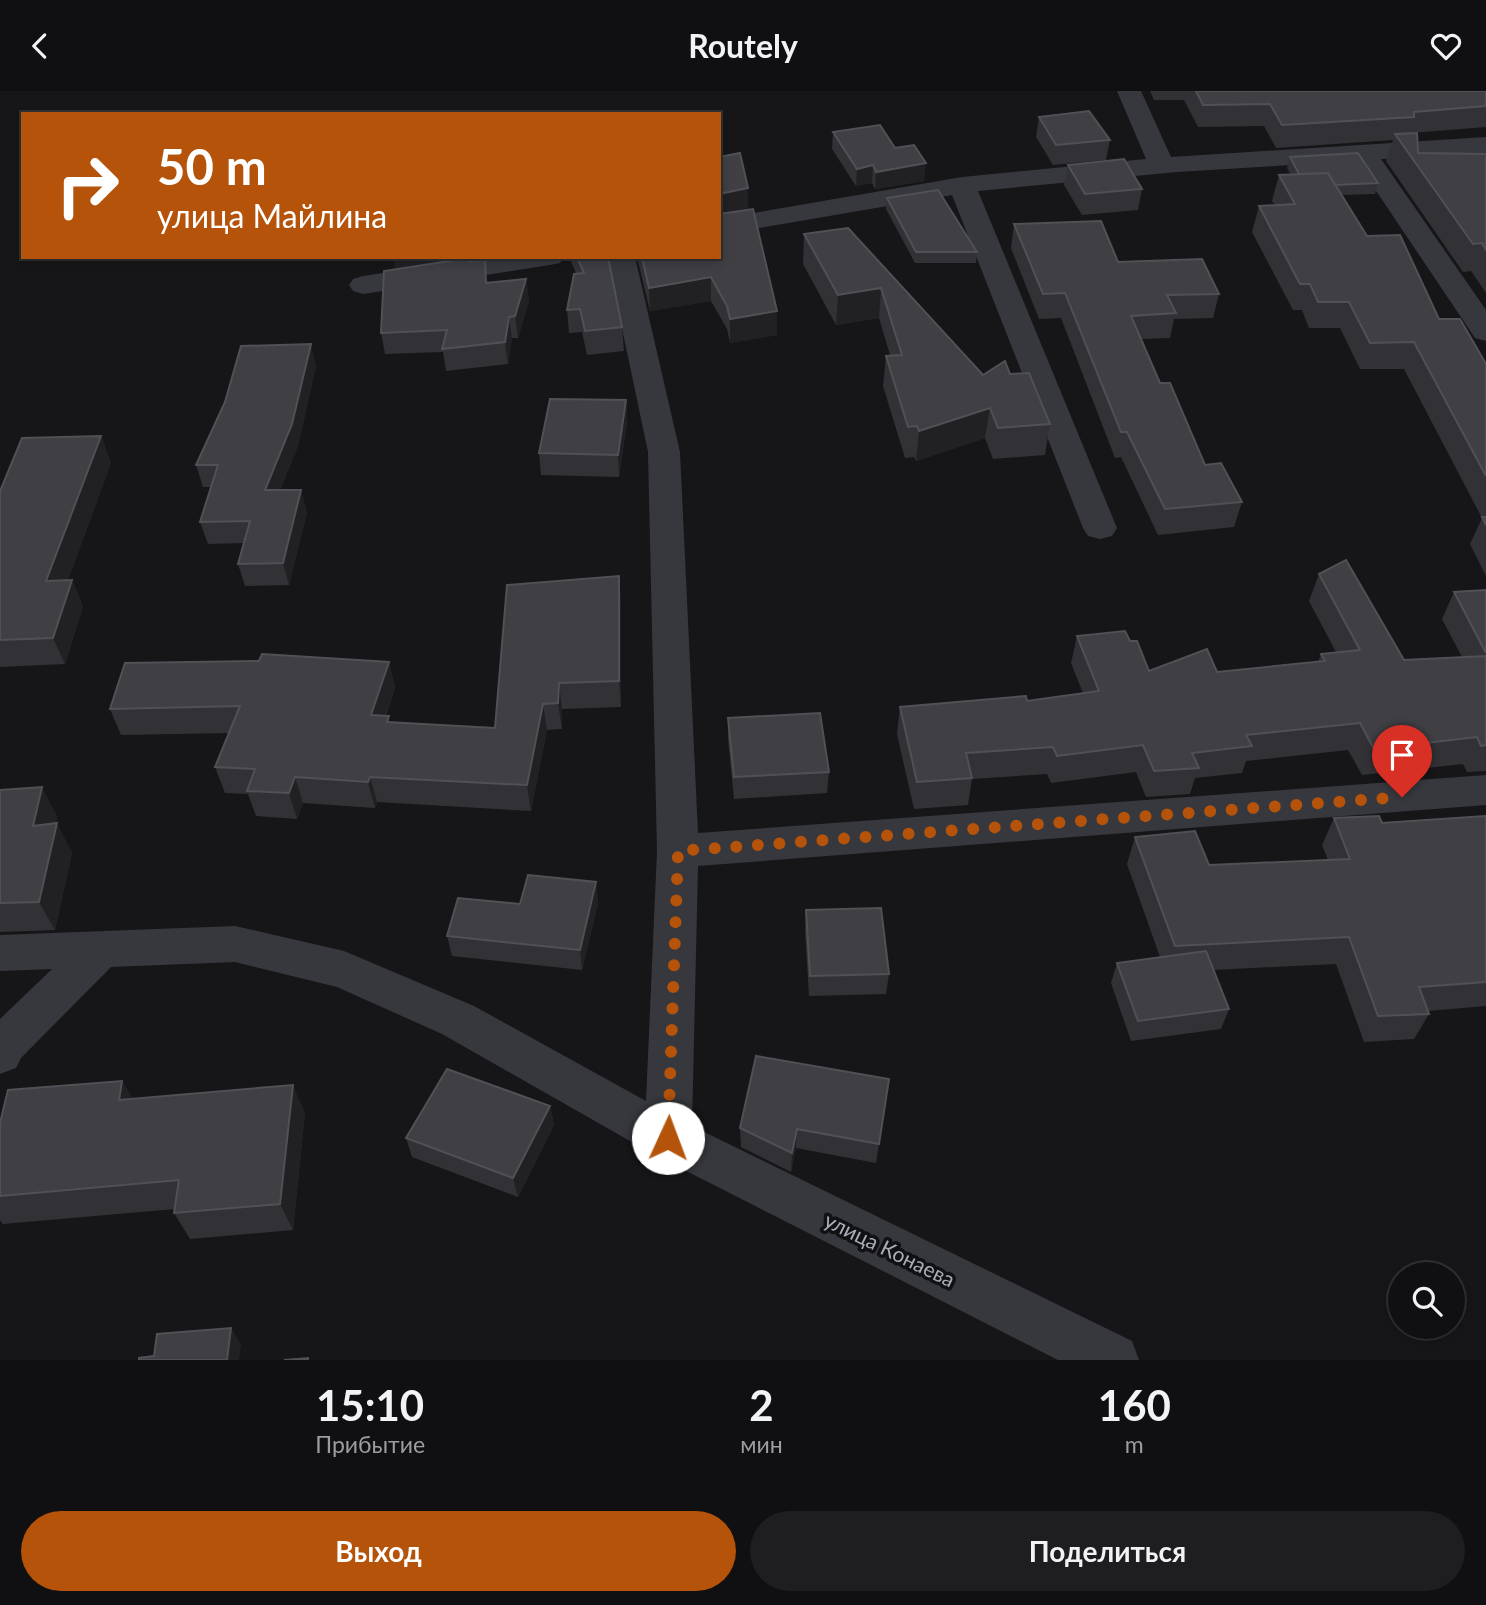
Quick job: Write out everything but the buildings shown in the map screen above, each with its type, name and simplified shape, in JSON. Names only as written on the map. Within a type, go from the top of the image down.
[{"type":"street","points":[[1129,91],[1162,165]]},
{"type":"street","points":[[721,227],[962,185],[1162,165],[1486,145]]},
{"type":"street","points":[[1363,152],[1486,332]]},
{"type":"street","points":[[962,185],[1100,528]]},
{"type":"street","points":[[363,285],[537,259]]},
{"type":"street","points":[[621,259],[664,452],[678,851],[668,1138]]},
{"type":"street","points":[[678,851],[1486,790]]},
{"type":"street","name":"улица Конаева","points":[[0,953],[235,944],[344,970],[458,1020],[668,1138],[1113,1360]]},
{"type":"street","points":[[0,1054],[3,1046],[103,948]]},
{"type":"route","points":[[668,1138],[678,851],[1402,797]]}]
